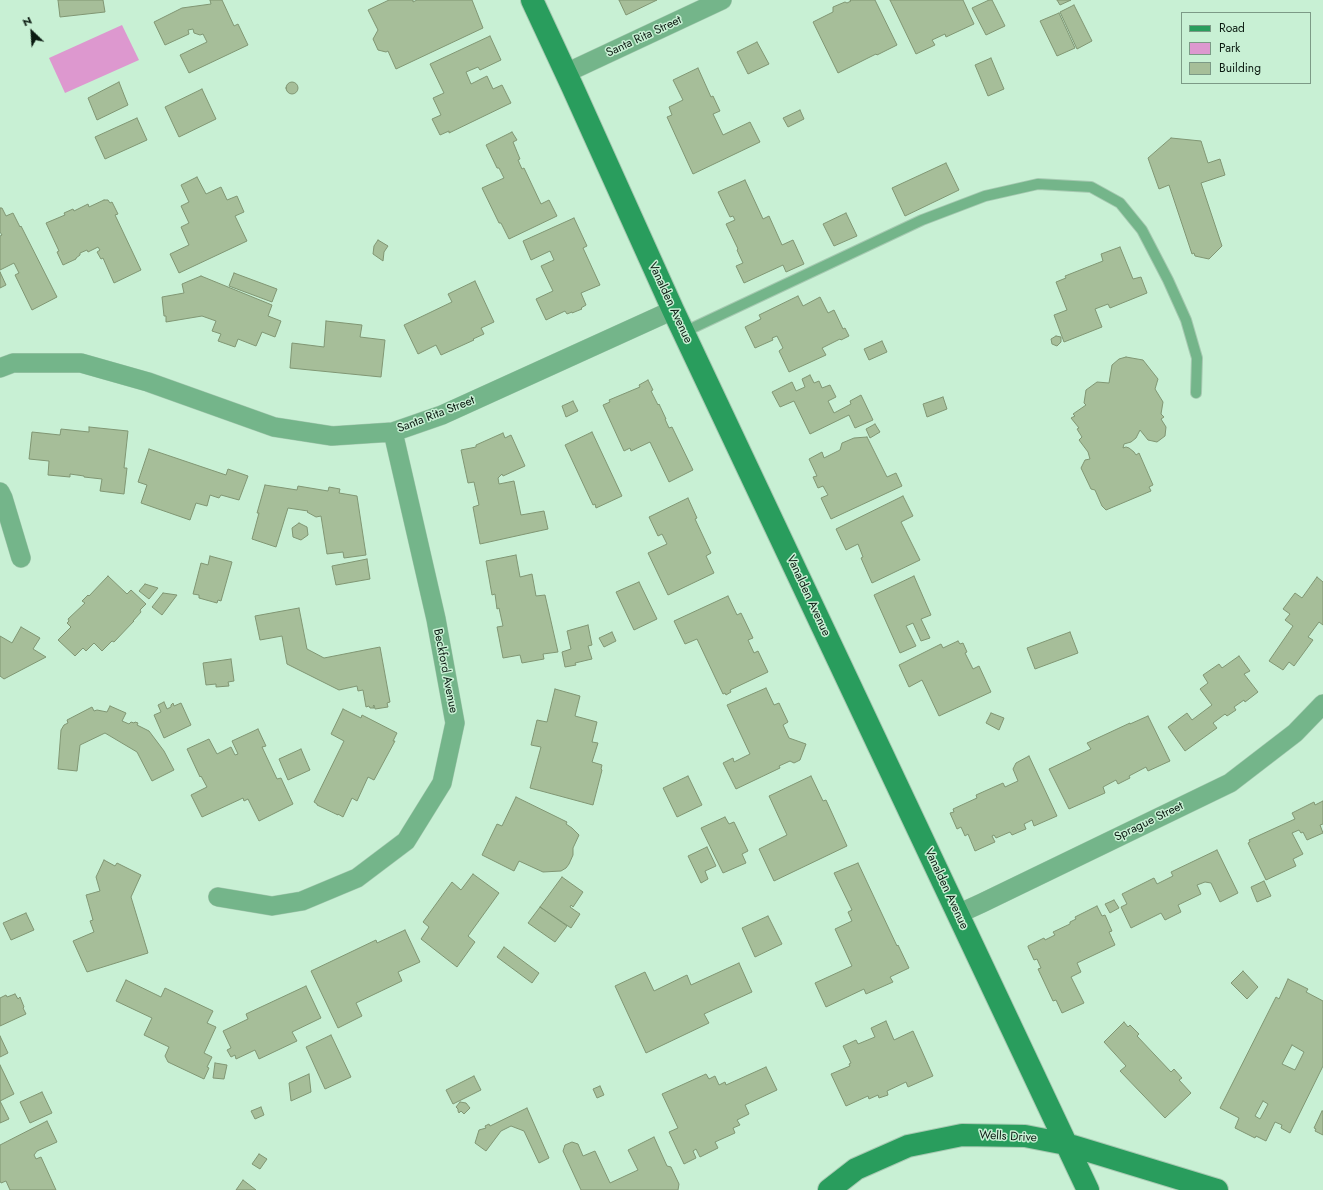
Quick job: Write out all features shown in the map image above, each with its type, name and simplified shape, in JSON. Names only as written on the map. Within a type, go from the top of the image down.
[{"type":"main road","name":"Vanalden Avenue","points":[[532,0],[673,310],[1088,1190]]},
{"type":"main road","name":"Wells Drive","points":[[829,1190],[856,1169],[908,1146],[962,1135],[1025,1136],[1066,1144],[1217,1190]]},
{"type":"street","name":"Santa Rita Street","points":[[566,74],[722,0]]},
{"type":"street","name":"Santa Rita Street","points":[[0,368],[13,363],[82,362],[148,382],[274,427],[332,436],[393,432],[442,416],[673,310]]},
{"type":"street","name":"Beckford Avenue","points":[[218,897],[272,906],[302,901],[357,878],[406,841],[442,783],[455,723],[436,619],[393,432]]},
{"type":"street","points":[[0,492],[21,558]]},
{"type":"street","name":"Sprague Street","points":[[958,914],[1230,783],[1295,733],[1323,704]]},
{"type":"lane","points":[[684,332],[922,220],[985,196],[1038,184],[1091,187],[1120,203],[1142,230],[1168,280],[1186,320],[1197,358],[1196,393]]},
{"type":"green space","points":[[122,25],[139,60],[65,93],[49,58]]},
{"type":"building","points":[[58,0],[103,0],[105,12],[60,17]]},
{"type":"building","points":[[210,0],[222,0],[234,26],[238,24],[248,45],[189,73],[180,55],[207,42],[203,34],[200,35],[194,33],[193,29],[188,30],[189,34],[165,45],[154,22],[182,8],[211,4]]},
{"type":"building","points":[[389,0],[413,0],[413,2],[417,0],[472,0],[483,28],[396,69],[388,51],[378,50],[373,39],[378,30],[368,10]]},
{"type":"building","points":[[619,0],[657,0],[626,15]]},
{"type":"building","points":[[850,0],[875,0],[897,45],[838,73],[813,22],[833,12],[833,7],[845,2],[847,3],[851,1]]},
{"type":"building","points":[[890,0],[963,0],[974,24],[946,37],[945,34],[932,40],[935,45],[916,54]]},
{"type":"building","points":[[992,0],[1005,26],[986,35],[972,8]]},
{"type":"building","points":[[1057,0],[1071,0],[1060,5]]},
{"type":"building","points":[[1074,5],[1092,41],[1077,49],[1060,12]]},
{"type":"building","points":[[1059,13],[1075,48],[1057,56],[1040,21]]},
{"type":"building","points":[[490,36],[501,60],[480,70],[478,67],[466,72],[471,84],[487,76],[493,89],[502,85],[511,103],[449,133],[449,131],[440,135],[432,119],[441,115],[433,98],[444,93],[430,64]]},
{"type":"building","points":[[757,42],[769,64],[748,74],[737,52]]},
{"type":"building","points":[[991,58],[1004,89],[988,96],[975,65]]},
{"type":"building","points":[[698,68],[711,97],[713,96],[720,111],[713,114],[723,135],[750,122],[760,142],[693,174],[667,117],[672,115],[669,107],[683,100],[673,80]]},
{"type":"building","points":[[119,82],[128,105],[97,120],[88,98]]},
{"type":"building","points":[[290,82],[294,82],[298,88],[294,94],[290,94],[286,90],[286,86]]},
{"type":"building","points":[[202,89],[216,119],[179,137],[165,107]]},
{"type":"building","points":[[800,110],[804,119],[788,127],[783,118]]},
{"type":"building","points":[[137,118],[147,140],[105,159],[95,137]]},
{"type":"building","points":[[512,132],[517,140],[513,142],[520,159],[518,160],[522,169],[524,168],[541,204],[549,200],[557,216],[509,239],[501,223],[499,223],[482,188],[504,178],[499,168],[497,168],[486,145]]},
{"type":"building","points":[[1171,138],[1201,141],[1208,163],[1220,159],[1225,175],[1201,183],[1222,246],[1209,259],[1195,256],[1194,253],[1192,254],[1169,185],[1159,189],[1148,158]]},
{"type":"building","points":[[946,163],[959,190],[905,216],[892,188]]},
{"type":"building","points":[[197,177],[206,194],[221,187],[227,200],[237,196],[244,212],[235,216],[247,241],[179,273],[170,254],[189,245],[181,227],[189,223],[181,206],[189,202],[181,185]]},
{"type":"building","points":[[745,180],[763,219],[769,216],[782,245],[793,240],[804,264],[786,272],[783,265],[744,283],[736,266],[743,263],[726,224],[735,220],[733,216],[730,217],[718,192]]},
{"type":"building","points":[[104,200],[108,200],[110,203],[112,202],[118,214],[115,215],[141,270],[114,283],[103,258],[101,259],[97,252],[100,250],[98,247],[88,252],[87,250],[80,253],[76,259],[63,265],[57,252],[59,251],[46,223],[65,215],[64,213],[73,209],[74,211],[88,204],[89,207]]},
{"type":"building","points":[[0,208],[2,208],[6,216],[13,213],[57,297],[32,310],[15,275],[19,273],[14,263],[0,270],[0,236],[2,235],[0,232]]},
{"type":"building","points":[[846,213],[857,236],[834,246],[823,224]]},
{"type":"building","points":[[574,218],[587,246],[583,248],[600,285],[581,293],[586,305],[581,308],[582,309],[567,314],[565,311],[546,320],[536,299],[553,291],[541,266],[554,260],[550,251],[531,260],[523,241]]},
{"type":"building","points":[[378,240],[388,246],[384,252],[383,261],[373,254],[374,246]]},
{"type":"building","points":[[1120,247],[1133,279],[1141,277],[1147,293],[1110,308],[1108,304],[1095,309],[1102,327],[1064,342],[1054,315],[1067,310],[1056,282],[1066,278],[1065,276],[1103,261],[1101,254]]},
{"type":"building","points":[[0,272],[6,285],[0,288]]},
{"type":"building","points":[[234,273],[277,289],[272,302],[229,286]]},
{"type":"building","points":[[201,276],[272,305],[268,316],[281,321],[275,337],[262,332],[256,346],[238,339],[235,347],[218,341],[221,334],[212,331],[216,321],[202,316],[166,322],[162,297],[184,293],[182,284]]},
{"type":"building","points":[[475,281],[494,322],[481,328],[484,334],[441,355],[436,345],[418,354],[404,325],[452,302],[448,294]]},
{"type":"building","points":[[798,296],[803,306],[820,297],[828,313],[834,310],[843,329],[845,328],[849,336],[822,348],[826,355],[789,372],[779,351],[783,348],[777,336],[772,338],[773,340],[755,348],[745,327],[761,319],[759,315]]},
{"type":"building","points":[[326,321],[362,325],[360,337],[385,340],[381,377],[290,368],[292,343],[324,347]]},
{"type":"building","points":[[1056,336],[1061,337],[1061,342],[1057,346],[1052,344],[1051,339]]},
{"type":"building","points":[[882,341],[887,352],[869,360],[864,349]]},
{"type":"building","points":[[1126,357],[1143,360],[1158,379],[1155,389],[1163,402],[1161,414],[1164,417],[1161,419],[1166,427],[1165,436],[1157,442],[1148,440],[1140,430],[1136,438],[1131,442],[1124,444],[1123,448],[1129,448],[1136,455],[1139,453],[1153,485],[1149,487],[1151,491],[1106,510],[1102,506],[1095,490],[1091,489],[1081,468],[1085,460],[1090,459],[1088,452],[1079,440],[1082,437],[1077,429],[1079,428],[1071,418],[1075,416],[1073,414],[1086,405],[1084,403],[1086,390],[1097,382],[1109,383],[1112,365],[1119,359]]},
{"type":"building","points":[[810,375],[814,383],[819,381],[822,388],[830,385],[836,397],[828,401],[834,413],[851,404],[850,401],[861,395],[873,420],[855,428],[849,415],[810,434],[794,401],[780,407],[772,392],[792,382],[796,391],[805,387],[802,379]]},
{"type":"building","points":[[648,380],[653,390],[651,391],[658,405],[659,404],[669,428],[672,427],[693,470],[669,482],[650,442],[631,451],[630,448],[624,451],[603,405],[610,402],[609,400],[640,387],[639,385]]},
{"type":"building","points":[[943,397],[947,409],[927,417],[923,404]]},
{"type":"building","points":[[573,401],[578,411],[566,417],[562,406]]},
{"type":"building","points":[[875,424],[880,432],[870,438],[866,429]]},
{"type":"building","points":[[89,427],[128,431],[124,468],[127,468],[124,494],[100,491],[102,479],[70,474],[70,477],[48,475],[49,461],[29,459],[32,432],[60,435],[61,429],[89,432]]},
{"type":"building","points":[[592,432],[622,496],[596,508],[595,504],[593,505],[565,445]]},
{"type":"building","points":[[503,433],[505,438],[511,435],[525,466],[503,476],[502,474],[498,478],[499,484],[514,481],[521,515],[544,511],[548,529],[480,544],[473,507],[479,505],[474,482],[468,483],[461,450],[476,447],[476,445]]},
{"type":"building","points":[[867,437],[887,477],[896,473],[902,486],[831,519],[821,498],[828,495],[823,486],[818,488],[813,477],[817,476],[809,459],[822,452],[824,458],[840,450],[842,443],[854,438]]},
{"type":"building","points":[[149,449],[226,475],[228,469],[248,476],[239,500],[221,495],[219,498],[210,495],[207,506],[196,503],[190,520],[141,503],[147,485],[138,482]]},
{"type":"building","points":[[265,485],[297,490],[298,486],[328,491],[329,487],[340,489],[339,493],[357,496],[366,555],[344,558],[343,552],[327,554],[321,516],[316,517],[307,512],[308,511],[288,508],[276,547],[252,539],[259,513],[257,513]]},
{"type":"building","points":[[903,496],[913,516],[901,522],[920,560],[872,583],[861,558],[863,557],[858,544],[846,550],[836,529]]},
{"type":"building","points":[[688,498],[697,518],[695,519],[711,553],[706,556],[714,573],[668,595],[648,553],[667,544],[662,534],[658,536],[649,517]]},
{"type":"building","points":[[299,523],[307,527],[308,535],[301,540],[293,537],[292,528]]},
{"type":"building","points":[[516,555],[520,577],[532,574],[536,596],[545,595],[558,652],[543,654],[544,659],[522,663],[520,655],[503,658],[497,627],[503,626],[499,608],[497,609],[495,594],[492,595],[486,561]]},
{"type":"building","points":[[210,556],[232,562],[221,601],[218,600],[217,603],[199,598],[199,595],[193,594],[201,563],[208,565]]},
{"type":"building","points":[[367,559],[370,579],[336,585],[332,566]]},
{"type":"building","points":[[108,576],[127,594],[131,590],[146,604],[140,610],[141,612],[134,621],[114,642],[112,641],[102,651],[94,643],[86,651],[83,648],[75,656],[58,640],[71,627],[67,623],[69,621],[68,619],[85,603],[82,601],[88,595],[89,596]]},
{"type":"building","points":[[914,576],[931,615],[921,619],[930,638],[921,641],[913,623],[906,626],[916,646],[900,653],[874,595]]},
{"type":"building","points":[[1317,577],[1323,582],[1323,625],[1319,622],[1308,637],[1313,640],[1294,666],[1289,662],[1283,670],[1269,661],[1293,626],[1285,620],[1290,614],[1283,609],[1295,593],[1302,598]]},
{"type":"building","points":[[639,582],[657,619],[634,630],[616,592]]},
{"type":"building","points":[[145,584],[158,588],[149,599],[139,591]]},
{"type":"building","points":[[163,593],[177,595],[162,615],[152,607]]},
{"type":"building","points":[[728,596],[737,615],[741,613],[753,638],[748,640],[754,653],[758,651],[768,672],[730,690],[731,692],[726,695],[725,693],[723,694],[697,639],[685,644],[674,621]]},
{"type":"building","points":[[299,608],[307,649],[324,658],[380,647],[390,702],[387,703],[388,707],[375,709],[374,705],[374,708],[370,708],[369,706],[366,707],[363,690],[358,691],[357,686],[339,690],[287,664],[282,636],[260,640],[255,616]]},
{"type":"building","points":[[588,625],[592,645],[588,646],[592,659],[575,663],[576,665],[565,667],[562,652],[571,649],[567,631]]},
{"type":"building","points":[[21,627],[40,638],[33,649],[46,657],[4,679],[0,676],[0,636],[12,643]]},
{"type":"building","points":[[612,632],[616,641],[604,647],[599,638]]},
{"type":"building","points":[[1070,632],[1078,653],[1035,669],[1027,648]]},
{"type":"building","points":[[958,641],[960,644],[963,643],[967,652],[965,653],[973,669],[979,666],[991,692],[939,716],[922,680],[909,687],[899,665],[941,644],[943,648]]},
{"type":"building","points":[[1239,656],[1250,671],[1244,674],[1258,692],[1245,702],[1244,700],[1234,707],[1236,710],[1227,716],[1225,714],[1213,723],[1217,728],[1185,751],[1168,727],[1187,713],[1192,720],[1212,705],[1200,689],[1208,683],[1203,675],[1219,664],[1222,668]]},
{"type":"building","points":[[231,659],[234,681],[228,682],[229,686],[216,687],[216,684],[206,685],[203,663]]},
{"type":"building","points":[[766,688],[774,705],[779,703],[788,722],[783,725],[789,738],[806,744],[800,760],[794,763],[790,761],[779,766],[780,768],[736,789],[723,763],[733,758],[734,762],[750,754],[727,705]]},
{"type":"building","points":[[555,689],[580,696],[575,716],[597,722],[592,742],[598,743],[592,762],[602,765],[602,770],[593,805],[530,788],[541,747],[531,745],[537,720],[547,722]]},
{"type":"building","points":[[164,702],[167,709],[171,707],[173,703],[174,706],[181,703],[191,725],[164,738],[154,715],[161,712],[158,705]]},
{"type":"building","points":[[110,706],[126,713],[122,721],[129,724],[131,722],[138,723],[137,725],[149,731],[164,751],[174,770],[152,781],[137,752],[105,733],[80,745],[77,771],[58,769],[61,730],[64,725],[68,723],[67,720],[92,707],[94,711],[97,710],[107,712]]},
{"type":"building","points":[[343,709],[361,718],[362,715],[397,733],[393,741],[395,741],[374,780],[368,777],[357,801],[352,798],[343,817],[317,805],[314,802],[344,741],[331,734]]},
{"type":"building","points":[[991,713],[1004,718],[999,730],[986,723]]},
{"type":"building","points":[[1148,716],[1170,761],[1148,771],[1146,767],[1118,784],[1116,780],[1103,787],[1105,793],[1069,809],[1049,769],[1091,749],[1087,743]]},
{"type":"building","points":[[258,729],[266,746],[262,747],[277,779],[281,778],[293,804],[259,821],[248,799],[244,801],[243,798],[202,817],[191,795],[207,787],[201,776],[200,777],[187,749],[209,739],[217,754],[231,747],[235,755],[238,754],[232,741]]},
{"type":"building","points":[[301,749],[310,770],[288,780],[279,759]]},
{"type":"building","points":[[1029,756],[1057,816],[1034,826],[1032,820],[1024,824],[1026,829],[1012,835],[1010,832],[996,838],[994,835],[992,836],[995,842],[975,851],[968,834],[965,836],[961,827],[957,829],[950,813],[954,812],[953,809],[977,798],[976,795],[1003,783],[1005,787],[1018,781],[1013,769],[1016,763]]},
{"type":"building","points":[[688,776],[702,805],[677,817],[663,788]]},
{"type":"building","points":[[811,776],[823,801],[826,800],[847,846],[774,881],[759,849],[787,835],[769,796]]},
{"type":"building","points":[[516,797],[567,822],[566,824],[579,835],[573,848],[573,855],[566,868],[561,871],[543,872],[519,861],[514,871],[482,855],[497,824],[502,826]]},
{"type":"building","points":[[1323,801],[1323,824],[1320,825],[1323,833],[1307,840],[1303,832],[1301,833],[1299,830],[1292,833],[1303,854],[1293,859],[1296,866],[1266,880],[1248,843],[1250,842],[1249,840],[1295,819],[1292,813],[1314,802],[1315,805]]},
{"type":"building","points":[[725,817],[729,824],[734,822],[748,851],[742,854],[746,863],[723,873],[701,828]]},
{"type":"building","points":[[707,847],[716,866],[705,871],[708,879],[701,883],[688,856]]},
{"type":"building","points":[[1217,850],[1238,893],[1220,902],[1211,883],[1205,882],[1197,885],[1201,894],[1178,905],[1181,912],[1165,920],[1161,913],[1131,928],[1121,907],[1127,904],[1122,894],[1154,878],[1157,884],[1173,876],[1171,872]]},
{"type":"building","points":[[104,860],[115,866],[117,863],[141,875],[131,897],[148,953],[87,972],[73,941],[94,932],[90,921],[93,920],[86,895],[100,891],[96,877]]},
{"type":"building","points":[[858,863],[909,968],[890,977],[893,982],[866,994],[864,989],[826,1007],[815,983],[852,966],[835,929],[852,921],[848,912],[852,910],[834,873]]},
{"type":"building","points":[[473,874],[499,893],[468,936],[475,942],[457,967],[421,939],[429,927],[423,922],[452,882],[461,890]]},
{"type":"building","points":[[562,877],[583,892],[573,907],[571,905],[570,907],[580,914],[571,928],[540,907]]},
{"type":"building","points":[[1264,881],[1271,896],[1257,902],[1251,887]]},
{"type":"building","points":[[1114,900],[1119,908],[1110,913],[1105,904]]},
{"type":"building","points":[[1097,906],[1102,916],[1105,915],[1112,931],[1109,932],[1115,945],[1077,963],[1081,972],[1071,977],[1084,1003],[1062,1013],[1056,1000],[1053,1001],[1038,969],[1041,968],[1037,959],[1034,960],[1028,946],[1044,938],[1045,940],[1055,935],[1053,932],[1070,924],[1070,922],[1076,919],[1075,917]]},
{"type":"building","points":[[540,907],[567,926],[555,942],[528,923]]},
{"type":"building","points":[[26,913],[34,930],[11,940],[3,923]]},
{"type":"building","points":[[768,916],[782,944],[755,957],[742,928]]},
{"type":"building","points":[[405,930],[420,962],[398,972],[402,981],[356,1003],[362,1016],[338,1028],[311,971],[376,940],[377,943]]},
{"type":"building","points":[[504,947],[539,973],[532,983],[497,957]]},
{"type":"building","points":[[739,963],[752,992],[704,1014],[709,1023],[646,1053],[615,986],[645,972],[654,991],[687,975],[691,985]]},
{"type":"building","points":[[1243,971],[1258,987],[1247,999],[1231,983]]},
{"type":"building","points":[[1288,979],[1308,989],[1306,992],[1323,1001],[1323,1066],[1290,1133],[1281,1128],[1282,1125],[1275,1122],[1266,1141],[1256,1136],[1255,1138],[1235,1128],[1239,1118],[1220,1108],[1276,997],[1279,999]],"holes":[[[1292,1045],[1304,1052],[1295,1070],[1282,1064]],[[1263,1101],[1268,1104],[1260,1119],[1255,1116]]]},
{"type":"building","points":[[126,980],[161,997],[165,988],[213,1011],[207,1023],[216,1027],[204,1053],[212,1057],[207,1067],[209,1068],[204,1079],[168,1062],[165,1056],[169,1047],[144,1035],[152,1018],[116,1001]]},
{"type":"building","points":[[306,986],[321,1018],[292,1032],[297,1041],[259,1059],[255,1050],[236,1059],[235,1055],[231,1057],[227,1050],[231,1048],[223,1031],[248,1019],[246,1014]]},
{"type":"building","points":[[15,994],[18,999],[20,997],[26,1014],[0,1026],[0,998],[6,995],[7,997]]},
{"type":"building","points":[[886,1021],[894,1040],[913,1031],[933,1076],[908,1087],[906,1082],[887,1091],[888,1095],[879,1098],[878,1095],[869,1099],[868,1096],[846,1106],[831,1074],[850,1066],[849,1064],[851,1063],[843,1046],[856,1040],[858,1044],[875,1037],[871,1028]]},
{"type":"building","points":[[1124,1022],[1128,1027],[1130,1025],[1139,1034],[1137,1036],[1171,1072],[1174,1069],[1182,1078],[1179,1080],[1191,1093],[1165,1118],[1120,1071],[1126,1066],[1104,1042]]},
{"type":"building","points":[[331,1035],[351,1077],[325,1089],[306,1047]]},
{"type":"building","points":[[0,1036],[8,1053],[0,1057]]},
{"type":"building","points":[[215,1063],[227,1065],[224,1079],[213,1078]]},
{"type":"building","points":[[0,1065],[14,1094],[0,1101]]},
{"type":"building","points":[[766,1067],[777,1090],[745,1105],[749,1114],[737,1120],[740,1125],[733,1128],[735,1133],[715,1142],[718,1148],[700,1157],[696,1149],[693,1151],[696,1158],[684,1164],[669,1132],[678,1128],[662,1094],[706,1074],[709,1079],[715,1076],[719,1085],[725,1082],[726,1085]]},
{"type":"building","points":[[309,1074],[311,1092],[291,1101],[289,1083]]},
{"type":"building","points":[[474,1076],[481,1090],[453,1104],[446,1090]]},
{"type":"building","points":[[600,1086],[604,1095],[597,1098],[593,1089]]},
{"type":"building","points":[[42,1092],[52,1113],[30,1123],[20,1102]]},
{"type":"building","points":[[0,1101],[9,1119],[0,1123]]},
{"type":"building","points":[[460,1102],[466,1103],[470,1108],[464,1114],[461,1111],[459,1113],[456,1107]]},
{"type":"building","points":[[261,1107],[264,1115],[255,1119],[251,1111]]},
{"type":"building","points":[[527,1108],[549,1158],[539,1163],[524,1131],[511,1126],[501,1131],[486,1151],[475,1143],[479,1130],[486,1128],[485,1126],[489,1124],[490,1126]]},
{"type":"building","points":[[1322,1111],[1323,1135],[1315,1131],[1316,1129],[1314,1128]]},
{"type":"building","points":[[47,1121],[57,1142],[37,1151],[34,1155],[36,1159],[41,1157],[56,1190],[10,1190],[6,1181],[1,1183],[0,1181],[0,1145]]},
{"type":"building","points":[[654,1137],[667,1166],[671,1167],[679,1184],[678,1190],[581,1190],[563,1151],[565,1145],[572,1142],[578,1144],[583,1156],[595,1151],[610,1183],[638,1170],[628,1150]]},
{"type":"building","points":[[259,1154],[267,1159],[260,1169],[252,1164]]},
{"type":"building","points":[[243,1180],[256,1190],[236,1190]]}]
